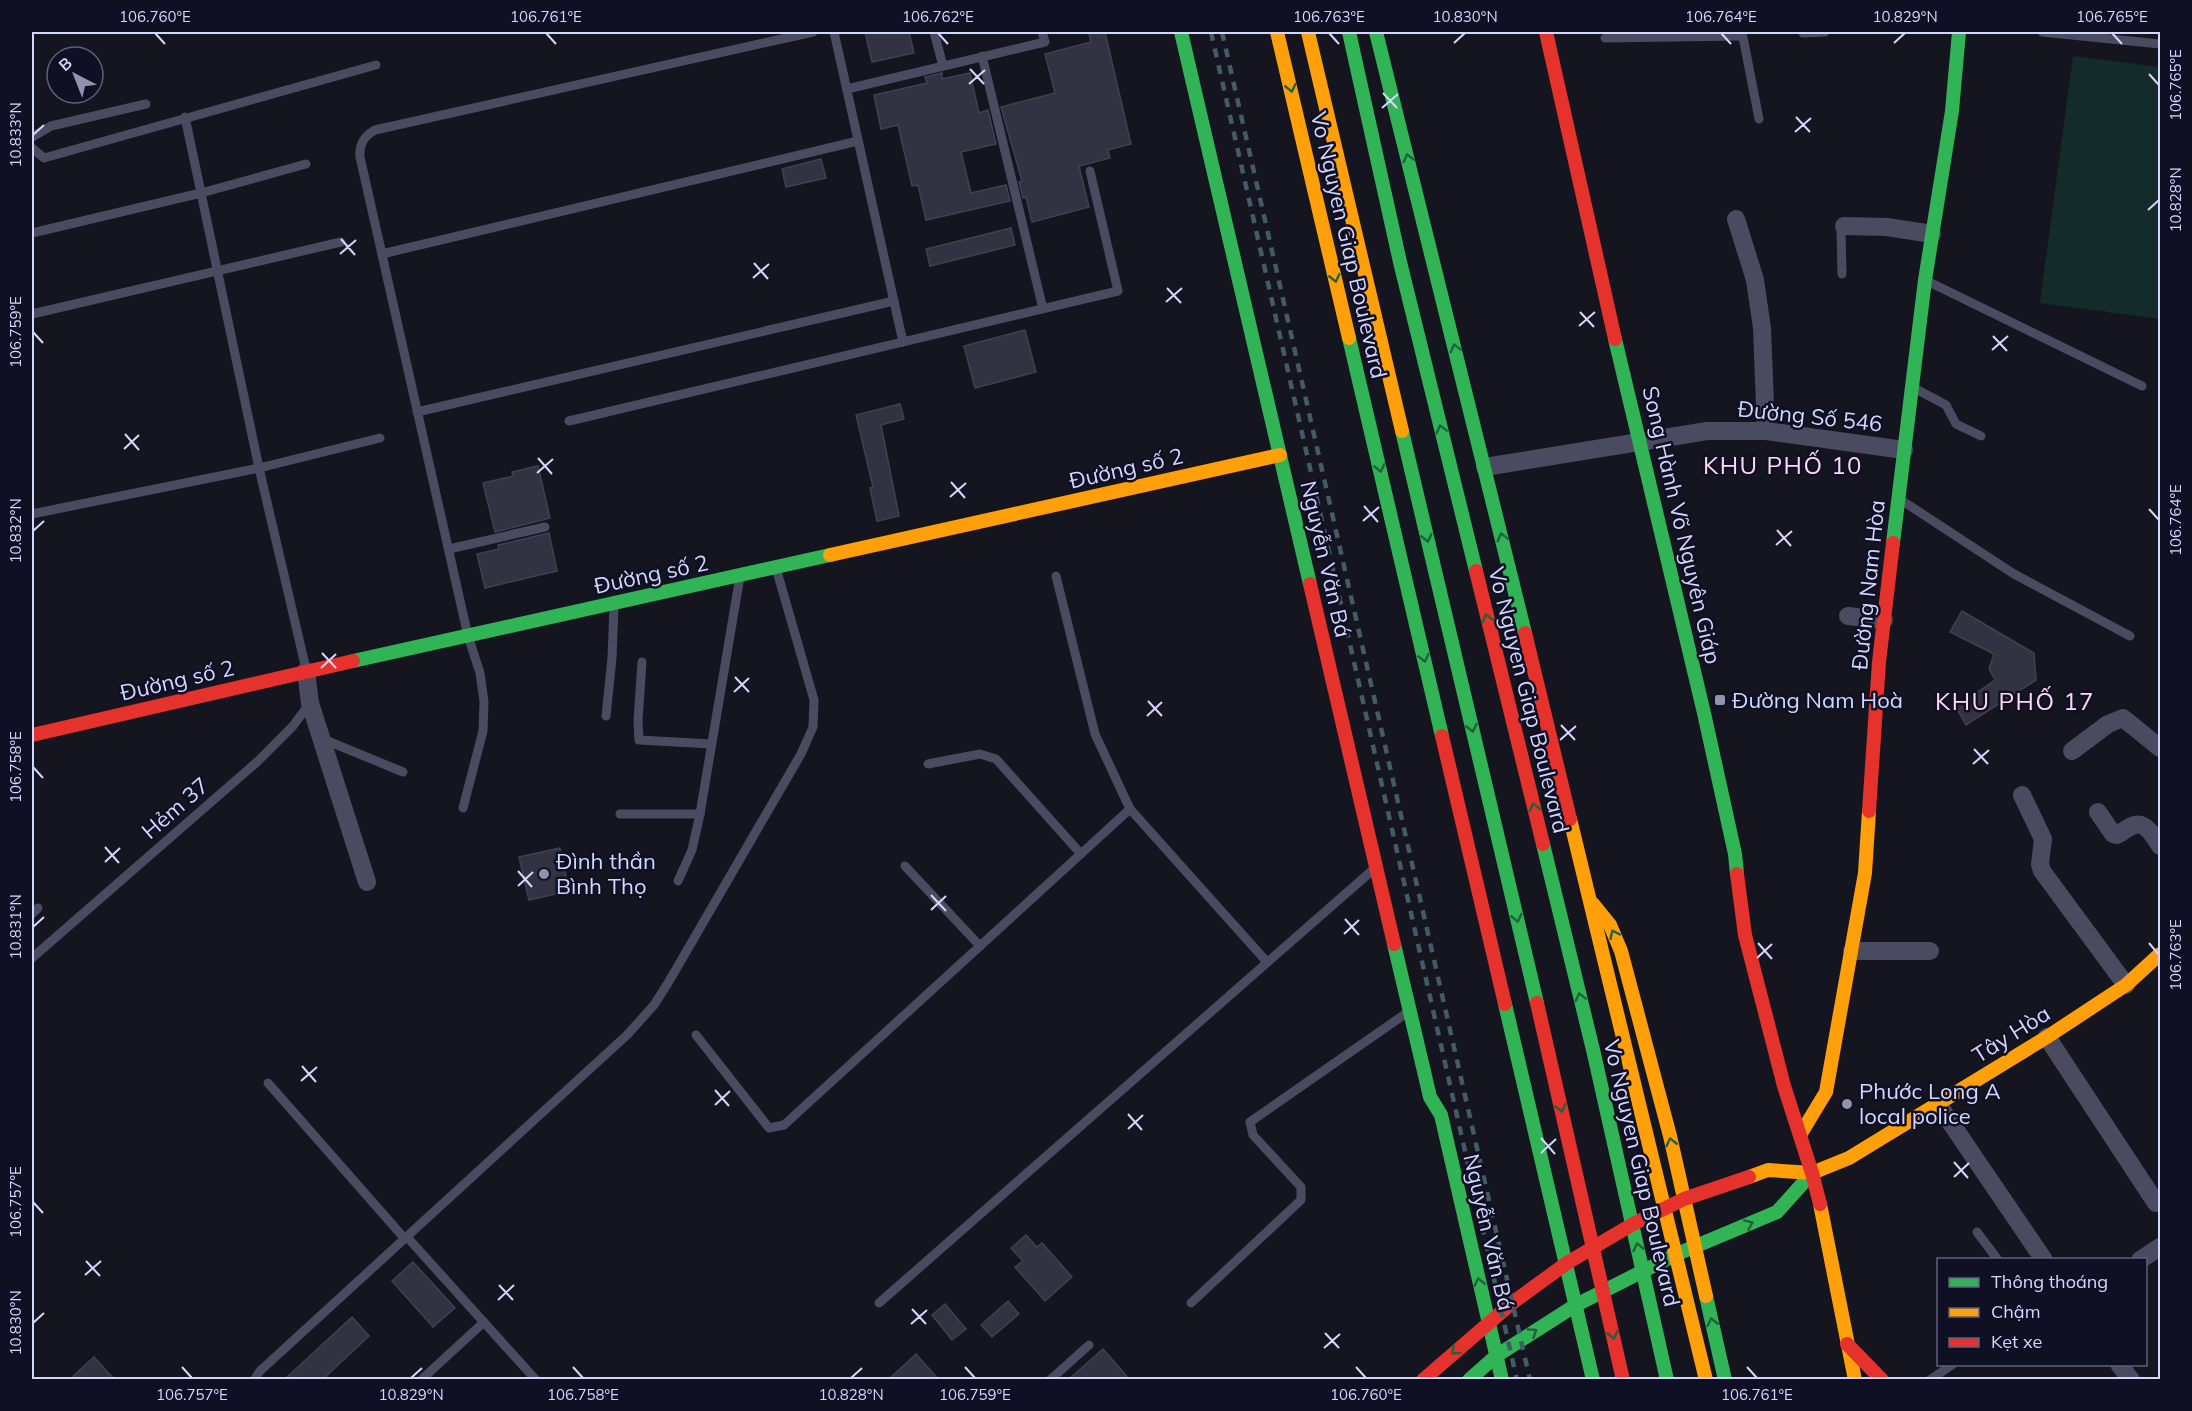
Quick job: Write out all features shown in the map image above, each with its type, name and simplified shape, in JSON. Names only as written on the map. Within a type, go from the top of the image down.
[{"type":"main road","name":"Nguyễn Văn Bá","points":[[1181,32],[1430,1097],[1441,1115],[1502,1380]]},
{"type":"main road","name":"Vo Nguyen Giap Boulevard","points":[[1277,32],[1593,1380]]},
{"type":"main road","name":"Vo Nguyen Giap Boulevard","points":[[1308,32],[1594,1247],[1623,1380]]},
{"type":"main road","name":"Vo Nguyen Giap Boulevard","points":[[1348,32],[1400,262],[1606,1103],[1667,1380]]},
{"type":"main road","name":"Vo Nguyen Giap Boulevard","points":[[1376,32],[1485,467],[1706,1380]]},
{"type":"main road","name":"Song Hành Võ Nguyên Giáp","points":[[1545,32],[1704,713],[1735,854],[1745,935],[1784,1086],[1812,1173],[1855,1380]]},
{"type":"main road","name":"Đường Nam Hòa","points":[[1800,1136],[1826,1092],[1865,873],[1878,674],[1884,620],[1925,280],[1952,111],[1959,32]]},
{"type":"main road","name":"Đường số 2","points":[[32,735],[306,671],[1280,455]]},
{"type":"main road","name":"Vo Nguyen Giap Boulevard","points":[[1590,900],[1610,925],[1621,951],[1670,1136],[1725,1380]]},
{"type":"main road","name":"Tây Hòa","points":[[1423,1380],[1472,1328],[1488,1321],[1567,1263],[1633,1224],[1684,1199],[1768,1170],[1812,1173],[1849,1158],[2047,1037],[2126,985],[2160,954]]},
{"type":"main road","points":[[1606,1103],[1623,1038]]},
{"type":"main road","name":"Nguyễn Văn Bá","points":[[1426,1119],[1430,1097]]},
{"type":"main road","name":"Tây Hòa","points":[[1677,1254],[1777,1212],[1812,1173]]},
{"type":"main road","points":[[1623,1182],[1664,1209]]},
{"type":"main road","points":[[1469,1380],[1482,1374],[1496,1356],[1576,1305],[1677,1254]]},
{"type":"main road","name":"Nguyễn Văn Bá","points":[[1472,1328],[1482,1374]]},
{"type":"main road","points":[[1846,1344],[1882,1380]]},
{"type":"street","points":[[1736,219],[1755,280],[1762,328],[1766,431]]},
{"type":"street","points":[[1844,226],[1887,227],[1932,234]]},
{"type":"street","name":"Đường Số 546","points":[[1485,467],[1707,431],[1766,431],[1904,450]]},
{"type":"street","points":[[1848,616],[1884,620]]},
{"type":"street","points":[[306,671],[310,703],[367,882]]},
{"type":"street","points":[[2072,751],[2108,724],[2123,718],[2160,748]]},
{"type":"street","points":[[2022,795],[2043,839],[2040,864],[2042,872],[2126,985]]},
{"type":"street","points":[[2098,812],[2114,834],[2117,835],[2135,825],[2142,825],[2160,846]]},
{"type":"street","points":[[1852,951],[1930,951]]},
{"type":"street","points":[[2047,1037],[2156,1203]]},
{"type":"street","points":[[1938,1104],[2043,1258]]},
{"type":"street","points":[[2143,1258],[2160,1247]]},
{"type":"street","points":[[2121,1366],[2131,1380]]},
{"type":"lane","points":[[463,808],[483,732],[484,702],[480,673],[468,636],[360,157],[363,139],[375,130],[813,32]]},
{"type":"lane","points":[[834,32],[903,342]]},
{"type":"lane","points":[[934,32],[943,66]]},
{"type":"lane","points":[[847,88],[1045,42],[1042,32]]},
{"type":"lane","points":[[1803,33],[1825,32]]},
{"type":"lane","points":[[2042,32],[2160,44]]},
{"type":"lane","points":[[1605,38],[1742,34],[1759,119]]},
{"type":"lane","points":[[982,56],[1043,309]]},
{"type":"lane","points":[[32,148],[44,158],[376,65]]},
{"type":"lane","points":[[32,137],[51,126],[146,104]]},
{"type":"lane","points":[[185,117],[259,468],[306,671]]},
{"type":"lane","points":[[382,254],[858,141]]},
{"type":"lane","points":[[32,232],[201,193],[306,164]]},
{"type":"lane","points":[[569,421],[1118,291],[1090,171]]},
{"type":"lane","points":[[1842,274],[1841,231],[1844,226]]},
{"type":"lane","points":[[32,314],[341,242]]},
{"type":"lane","points":[[1925,280],[2142,386]]},
{"type":"lane","points":[[417,412],[894,301]]},
{"type":"lane","points":[[1912,387],[1946,405],[1956,424],[1981,436]]},
{"type":"lane","points":[[32,514],[259,468],[380,438]]},
{"type":"lane","points":[[1899,499],[2014,574],[2130,636]]},
{"type":"lane","points":[[449,549],[545,528]]},
{"type":"lane","points":[[254,1380],[260,1371],[611,1050],[654,1005],[801,754],[813,728],[814,700],[776,568]]},
{"type":"lane","points":[[678,881],[692,850],[700,814],[725,653],[738,582],[742,575]]},
{"type":"lane","points":[[1056,576],[1095,734],[1130,809],[1267,962]]},
{"type":"lane","points":[[606,716],[612,658],[614,604]]},
{"type":"lane","points":[[642,662],[639,740],[711,744]]},
{"type":"lane","name":"Hẻm 37","points":[[32,958],[257,762],[293,726],[310,703]]},
{"type":"lane","points":[[323,739],[403,772]]},
{"type":"lane","points":[[928,764],[980,754],[996,759],[1081,854]]},
{"type":"lane","points":[[696,1035],[769,1128],[784,1125],[1130,809]]},
{"type":"lane","points":[[620,814],[700,814]]},
{"type":"lane","points":[[905,866],[980,946]]},
{"type":"lane","points":[[879,1303],[1376,867]]},
{"type":"lane","points":[[1191,1303],[1301,1200],[1301,1187],[1253,1135],[1250,1122],[1410,1011]]},
{"type":"lane","points":[[268,1083],[536,1380]]},
{"type":"lane","points":[[1977,1232],[1996,1258]]},
{"type":"lane","points":[[421,1380],[484,1322]]},
{"type":"lane","points":[[1050,1380],[1089,1345]]},
{"type":"lane","points":[[1930,1380],[1951,1366]]},
{"type":"green space","points":[[2073,56],[2160,67],[2160,319],[2040,303]]},
{"type":"building","points":[[865,32],[909,32],[914,53],[872,62]]},
{"type":"building","points":[[1105,32],[1131,144],[1108,150],[1110,158],[1079,166],[1089,207],[1032,222],[1026,197],[1023,198],[1019,182],[1022,181],[1001,107],[1055,93],[1045,54],[1091,42],[1089,34]]},
{"type":"building","points":[[942,73],[942,79],[970,73],[979,113],[988,110],[996,144],[961,152],[971,193],[1006,185],[1010,201],[926,220],[918,185],[912,186],[898,125],[881,129],[874,95],[927,83],[925,77]]},
{"type":"building","points":[[821,159],[826,178],[786,187],[782,169]]},
{"type":"building","points":[[1011,228],[1015,245],[930,266],[926,249]]},
{"type":"building","points":[[1025,330],[1036,372],[975,388],[964,346]]},
{"type":"building","points":[[900,404],[904,419],[881,425],[899,516],[877,521],[870,488],[873,487],[856,415]]},
{"type":"building","points":[[538,466],[550,518],[495,532],[483,483],[513,476],[512,472]]},
{"type":"building","points":[[549,533],[557,571],[485,588],[477,554],[499,549],[498,545]]},
{"type":"building","points":[[1962,611],[2034,653],[2036,680],[1966,725],[1956,707],[1995,680],[1989,669],[1994,654],[1950,632]]},
{"type":"building","name":"Đình thần Bình Thọ","points":[[560,848],[569,891],[529,900],[519,857]]},
{"type":"building","points":[[1026,1235],[1037,1247],[1042,1243],[1072,1277],[1045,1301],[1015,1267],[1023,1261],[1011,1248]]},
{"type":"building","points":[[413,1262],[455,1308],[433,1327],[392,1281]]},
{"type":"building","points":[[1008,1301],[1019,1314],[992,1337],[981,1325]]},
{"type":"building","points":[[945,1304],[966,1329],[952,1340],[932,1315]]},
{"type":"building","points":[[352,1317],[369,1336],[322,1380],[284,1380]]},
{"type":"building","points":[[1103,1349],[1130,1380],[1068,1380]]},
{"type":"building","points":[[916,1354],[939,1380],[888,1380]]},
{"type":"building","points":[[94,1357],[115,1380],[69,1380]]},
{"type":"railway","points":[[1211,32],[1517,1380]]},
{"type":"railway","points":[[1222,32],[1530,1380]]},
{"type":"traffic: fast","points":[[1181,32],[1310,584]]},
{"type":"traffic: fast","points":[[1349,32],[1400,262],[1476,571]]},
{"type":"traffic: fast","points":[[1376,32],[1525,633]]},
{"type":"traffic: fast","points":[[1893,543],[1925,280],[1952,111],[1959,32]]},
{"type":"traffic: fast","points":[[1349,338],[1442,736]]},
{"type":"traffic: fast","points":[[1615,339],[1704,713],[1735,854],[1737,874]]},
{"type":"traffic: fast","points":[[1402,431],[1537,1003]]},
{"type":"traffic: fast","points":[[353,661],[830,555]]},
{"type":"traffic: fast","points":[[1543,844],[1594,1054],[1667,1380]]},
{"type":"traffic: fast","points":[[1394,944],[1430,1097],[1441,1115],[1502,1380]]},
{"type":"traffic: fast","points":[[1505,1004],[1593,1380]]},
{"type":"traffic: fast","points":[[1469,1380],[1496,1356],[1576,1305],[1677,1254],[1777,1212],[1812,1173]]},
{"type":"traffic: fast","points":[[1706,1296],[1725,1380]]},
{"type":"traffic: slow","points":[[1277,32],[1349,338]]},
{"type":"traffic: slow","points":[[1308,32],[1402,431]]},
{"type":"traffic: slow","points":[[830,555],[1280,455]]},
{"type":"traffic: slow","points":[[1800,1135],[1826,1092],[1865,873],[1869,811]]},
{"type":"traffic: slow","points":[[1570,819],[1706,1380]]},
{"type":"traffic: slow","points":[[1593,904],[1610,925],[1621,951],[1670,1136],[1706,1296]]},
{"type":"traffic: slow","points":[[1749,1177],[1768,1170],[1812,1173],[1849,1158],[2047,1037],[2126,985],[2160,954]]},
{"type":"traffic: slow","points":[[1820,1204],[1855,1380]]},
{"type":"traffic: jam","points":[[1546,32],[1615,339]]},
{"type":"traffic: jam","points":[[1869,811],[1879,662],[1893,543]]},
{"type":"traffic: jam","points":[[1476,571],[1543,844]]},
{"type":"traffic: jam","points":[[1310,584],[1394,944]]},
{"type":"traffic: jam","points":[[1525,633],[1570,819]]},
{"type":"traffic: jam","points":[[32,735],[353,661]]},
{"type":"traffic: jam","points":[[1442,736],[1505,1004]]},
{"type":"traffic: jam","points":[[1737,874],[1745,935],[1784,1086],[1820,1204]]},
{"type":"traffic: jam","points":[[1537,1003],[1623,1380]]},
{"type":"traffic: jam","points":[[1423,1380],[1512,1303],[1567,1263],[1633,1224],[1684,1199],[1749,1177]]},
{"type":"traffic: jam","points":[[1847,1344],[1882,1380]]},
{"type":"place","name":"Đường Nam Hoà","points":[[1720,700]]},
{"type":"place","name":"Đình thần Bình Thọ","points":[[544,874]]},
{"type":"place","name":"Phước Long A local police","points":[[1847,1104]]},
{"type":"district","name":"KHU PHỐ 10","points":[[1783,466]]},
{"type":"district","name":"KHU PHỐ 17","points":[[2015,702]]}]
